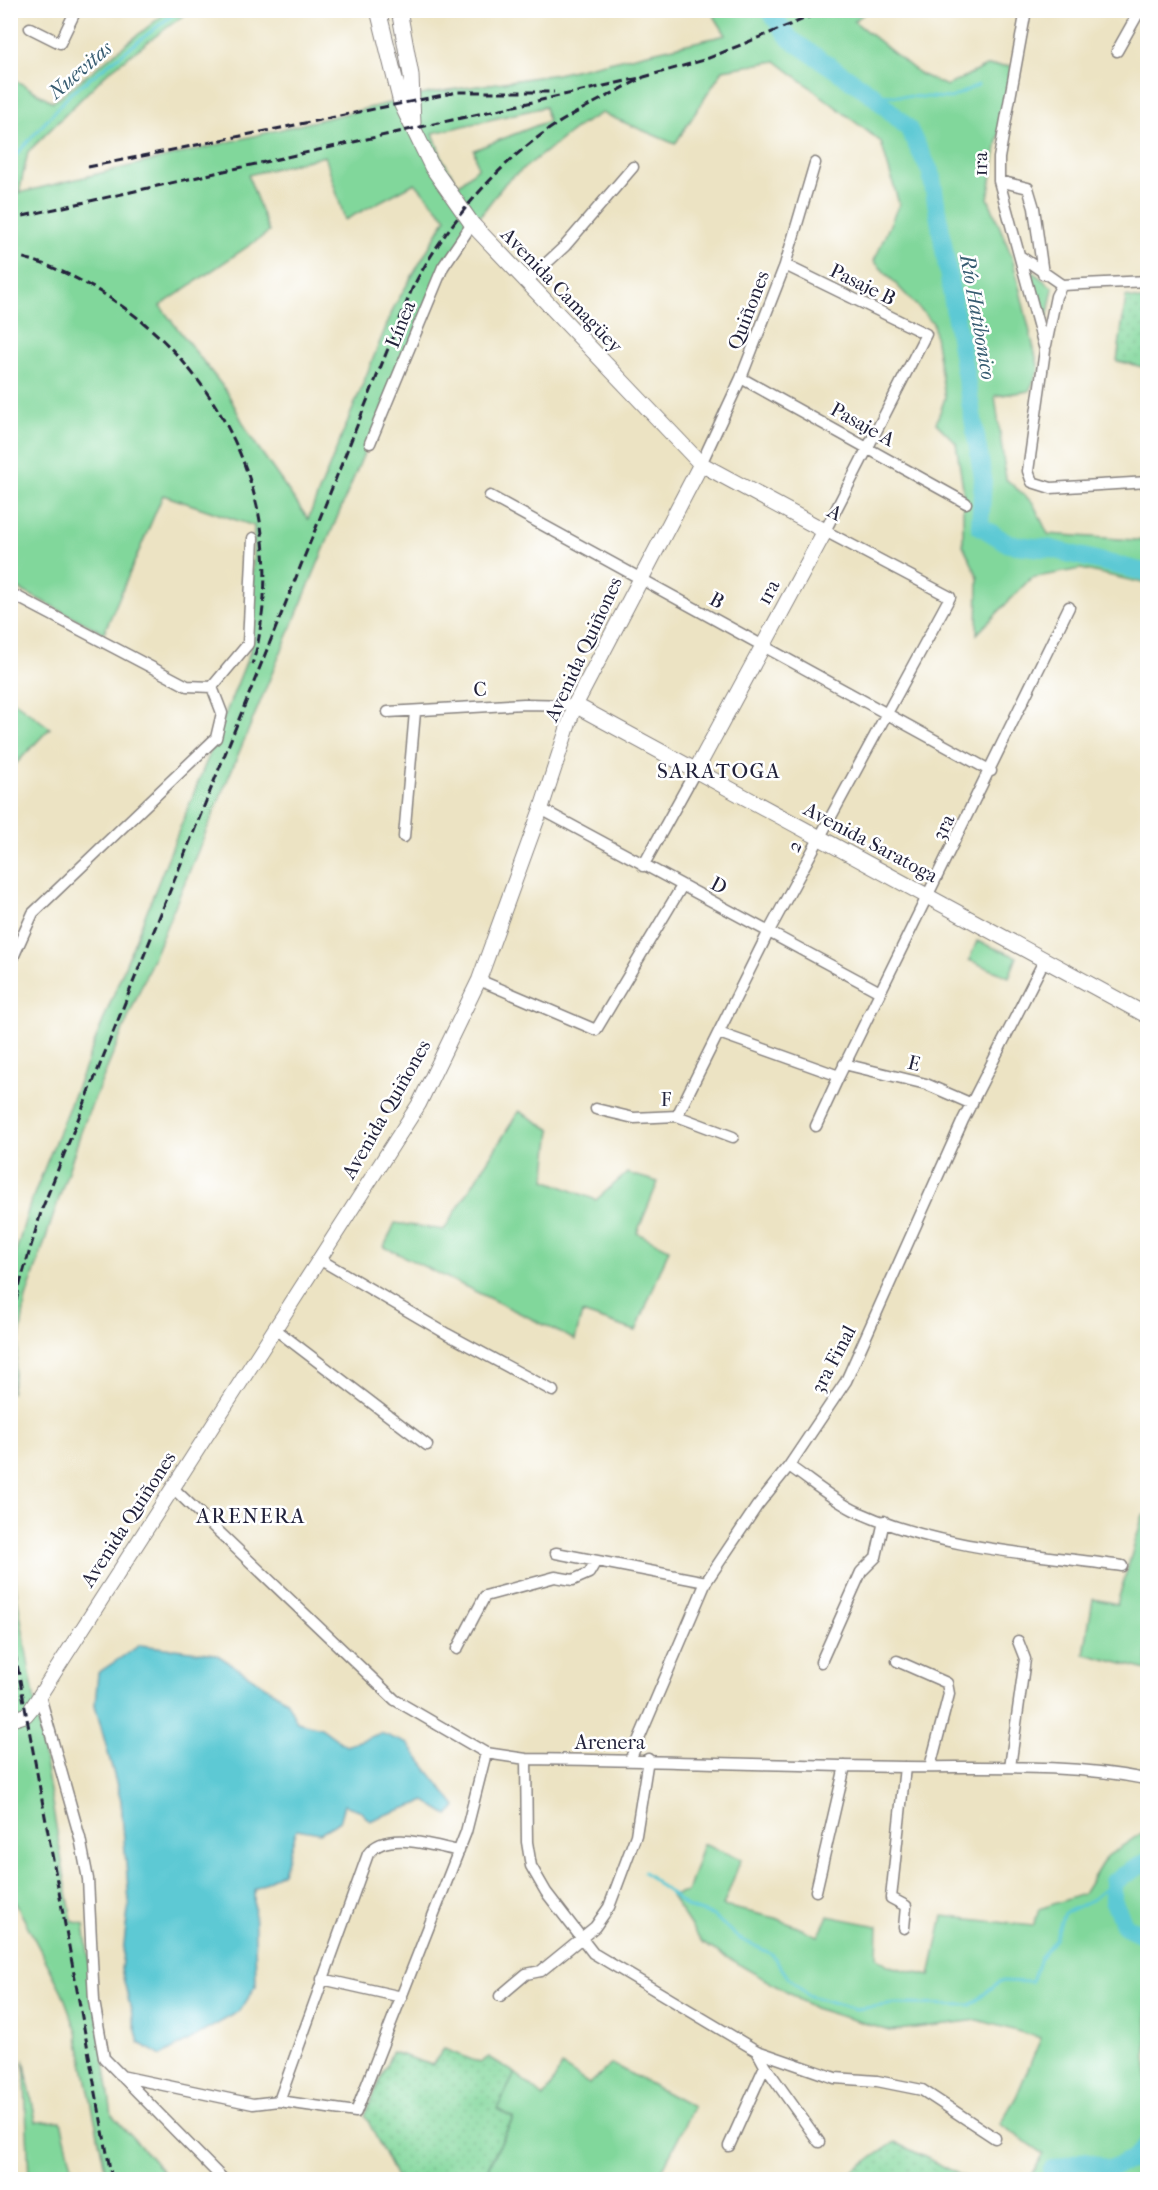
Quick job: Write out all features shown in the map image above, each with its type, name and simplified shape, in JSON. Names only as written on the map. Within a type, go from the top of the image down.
[{"type":"main road","name":"Avenida Camagüey","points":[[378,10],[393,78],[414,129],[432,167],[472,224],[701,464]]},
{"type":"main road","name":"Avenida Camagüey","points":[[399,10],[411,75],[414,129]]},
{"type":"main road","points":[[393,78],[411,75]]},
{"type":"main road","name":"A","points":[[701,464],[825,531]]},
{"type":"main road","name":"Avenida Quiñones","points":[[575,705],[701,464]]},
{"type":"main road","name":"1ra","points":[[696,771],[825,531]]},
{"type":"main road","name":"Avenida Saratoga","points":[[575,705],[1148,1016]]},
{"type":"street","points":[[30,28],[60,44],[76,10]]},
{"type":"street","name":"1ra","points":[[1026,10],[1003,128],[999,181],[1045,350]]},
{"type":"street","points":[[1117,51],[1140,10]]},
{"type":"street","name":"Quiñones","points":[[701,464],[741,378],[785,265],[815,164]]},
{"type":"street","points":[[526,282],[565,246],[633,167]]},
{"type":"street","points":[[999,181],[1028,188],[1034,208],[1043,274]]},
{"type":"street","name":"Línea","points":[[370,443],[443,267],[472,224]]},
{"type":"street","points":[[1020,256],[1062,285],[1148,281]]},
{"type":"street","name":"Pasaje B","points":[[785,265],[926,334]]},
{"type":"street","name":"1ra","points":[[1062,285],[1056,296],[1045,350],[1029,455],[1028,471],[1032,482],[1051,488],[1148,482]]},
{"type":"street","name":"1ra","points":[[825,531],[870,448],[926,334]]},
{"type":"street","name":"Pasaje A","points":[[741,378],[966,503]]},
{"type":"street","name":"B","points":[[490,496],[991,771]]},
{"type":"street","name":"A","points":[[825,531],[950,597]]},
{"type":"street","points":[[212,687],[248,644],[253,538]]},
{"type":"street","points":[[10,593],[187,686],[212,687]]},
{"type":"street","name":"2","points":[[677,1116],[769,932],[950,597]]},
{"type":"street","name":"3ra","points":[[816,1126],[844,1064],[991,771],[1070,607]]},
{"type":"street","points":[[10,964],[33,913],[216,738],[222,713],[212,687]]},
{"type":"street","name":"C","points":[[388,712],[524,704],[575,705]]},
{"type":"street","name":"Avenida Quiñones","points":[[10,1720],[26,1715],[40,1696],[418,1104],[479,980],[541,809],[575,705]]},
{"type":"street","points":[[404,837],[415,712]]},
{"type":"street","name":"1ra","points":[[643,866],[696,771]]},
{"type":"street","name":"D","points":[[541,809],[880,992]]},
{"type":"street","points":[[479,980],[596,1030],[682,886]]},
{"type":"street","name":"3ra Final","points":[[630,1760],[706,1582],[757,1506],[789,1466],[846,1380],[972,1104],[1045,959]]},
{"type":"street","points":[[719,1033],[839,1076]]},
{"type":"street","name":"E","points":[[844,1064],[926,1084],[972,1104]]},
{"type":"street","name":"F","points":[[596,1109],[634,1118],[677,1116],[733,1137]]},
{"type":"street","points":[[319,1259],[447,1334],[553,1391]]},
{"type":"street","points":[[275,1329],[426,1445]]},
{"type":"street","points":[[789,1466],[857,1512],[919,1533],[992,1548],[1122,1566]]},
{"type":"street","name":"Arenera","points":[[174,1489],[395,1700],[486,1753],[526,1759],[1010,1767],[1110,1772],[1145,1779]]},
{"type":"street","points":[[821,1662],[861,1572],[876,1557],[884,1521]]},
{"type":"street","points":[[556,1553],[706,1582]]},
{"type":"street","points":[[457,1649],[485,1596],[555,1577],[573,1580],[589,1573],[596,1561]]},
{"type":"street","points":[[1010,1767],[1025,1659],[1018,1641]]},
{"type":"street","points":[[897,1661],[947,1683],[949,1694],[930,1767]]},
{"type":"street","points":[[40,1696],[80,1838],[88,1879],[88,1920],[99,2041],[104,2058],[224,2180]]},
{"type":"street","points":[[121,2076],[253,2104],[279,2101],[356,2112],[459,1851],[486,1753]]},
{"type":"street","points":[[526,1759],[527,1842],[531,1866],[580,1939],[593,1953],[757,2050],[835,2078],[877,2080],[922,2090],[995,2138]]},
{"type":"street","points":[[500,1996],[526,1974],[541,1971],[595,1927],[609,1907],[636,1835],[648,1760]]},
{"type":"street","points":[[816,1891],[845,1766]]},
{"type":"street","points":[[904,1928],[906,1906],[891,1898],[905,1767]]},
{"type":"street","points":[[279,2101],[368,1854],[375,1845],[382,1842],[413,1842],[459,1851]]},
{"type":"street","points":[[322,1979],[402,1997]]},
{"type":"street","points":[[757,2050],[765,2066],[819,2142]]},
{"type":"street","points":[[729,2146],[765,2066]]},
{"type":"green space","points":[[168,11],[189,11],[108,72],[28,152],[19,193],[430,93],[557,74],[726,35],[711,11],[868,11],[854,21],[920,74],[947,86],[986,66],[1011,66],[988,198],[1012,257],[1039,370],[1029,391],[995,396],[1006,479],[1033,503],[1048,534],[1148,541],[1147,584],[1081,569],[1031,578],[977,634],[978,577],[963,545],[963,488],[956,443],[936,423],[945,398],[933,323],[874,261],[899,204],[881,142],[776,61],[723,70],[675,144],[602,113],[582,124],[506,182],[443,264],[83,1126],[26,1298],[11,1394],[11,1269],[29,1207],[250,652],[254,526],[163,495],[104,633],[11,585],[10,77],[53,102]],"holes":[[[545,107],[548,121],[474,150],[478,168],[458,185],[442,158],[433,133]],[[325,156],[345,220],[415,183],[446,218],[394,307],[308,519],[250,436],[227,392],[160,306],[269,232],[248,175]]]},
{"type":"green space","points":[[1029,269],[1053,288],[1045,329]]},
{"type":"green space","points":[[1126,297],[1147,301],[1147,368],[1117,361]]},
{"type":"green space","points":[[11,699],[50,728],[10,769]]},
{"type":"green space","points":[[977,941],[1017,957],[1009,977],[969,960]]},
{"type":"green space","points":[[519,1111],[551,1130],[545,1180],[596,1200],[627,1173],[658,1182],[637,1233],[669,1249],[636,1331],[582,1313],[575,1340],[384,1247],[395,1223],[444,1230]]},
{"type":"green space","points":[[1143,1515],[1148,1515],[1147,1670],[1084,1654],[1093,1599],[1117,1604]]},
{"type":"green space","points":[[10,1526],[17,1596],[72,1921],[84,1925],[112,2115],[170,2179],[107,2179],[77,2032],[62,1992],[11,1894]]},
{"type":"green space","points":[[1147,1825],[1147,2179],[1029,2179],[1044,2154],[1000,2124],[1016,2097],[1041,2038],[978,2020],[890,2031],[814,2008],[702,1943],[671,1896],[687,1892],[703,1844],[741,1859],[723,1906],[776,1918],[818,1936],[828,1916],[878,1926],[877,1957],[889,1966],[930,1976],[943,1916],[1033,1926],[1039,1909],[1083,1894],[1106,1857],[1143,1832]]},
{"type":"green space","points":[[444,2049],[480,2063],[489,2057],[515,2073],[497,2109],[513,2118],[482,2179],[397,2179],[365,2115],[392,2052],[432,2065]]},
{"type":"green space","points":[[24,2059],[36,2122],[61,2121],[75,2179],[29,2179]]},
{"type":"green space","points":[[612,2064],[693,2107],[658,2179],[482,2180],[513,2119],[497,2109],[515,2073],[544,2098],[562,2066],[589,2084]]},
{"type":"green space","points":[[895,2142],[968,2179],[841,2179]]},
{"type":"water","points":[[140,1645],[216,1654],[286,1700],[297,1722],[321,1728],[346,1746],[381,1733],[408,1744],[456,1807],[448,1815],[425,1801],[370,1821],[359,1810],[344,1805],[339,1822],[320,1833],[297,1829],[283,1872],[254,1890],[256,1986],[240,2011],[161,2056],[139,2043],[121,1969],[129,1902],[121,1801],[95,1705],[98,1673]]},
{"type":"waterway","name":"Nuevitas","points":[[10,162],[71,93],[179,10]]},
{"type":"waterway","name":"Río Hatibonico","points":[[769,10],[790,39],[873,95],[908,128],[931,173],[983,478],[980,526],[1009,544],[1051,549],[1148,573]]},
{"type":"waterway","points":[[873,95],[951,98],[978,85]]},
{"type":"waterway","points":[[1148,1861],[1113,1882],[1113,1900],[1125,1926],[1148,1937]]},
{"type":"waterway","points":[[644,1872],[687,1907],[714,1916],[738,1938],[772,1954],[787,1976],[807,1995],[856,2009],[896,2004],[971,2005],[1000,1981],[1032,1982],[1040,1958],[1055,1939],[1064,1913],[1092,1900],[1113,1882]]},
{"type":"waterway","points":[[1052,2170],[1085,2161],[1107,2170],[1135,2158],[1148,2143]]},
{"type":"waterway","points":[[1052,2170],[1053,2180]]},
{"type":"railway","points":[[10,219],[644,77],[704,60],[826,10]]},
{"type":"railway","points":[[10,1326],[42,1209],[412,289],[441,240],[478,193],[499,171],[544,133],[567,118],[644,77]]},
{"type":"railway","points":[[88,167],[458,92],[554,92]]},
{"type":"railway","points":[[10,255],[46,265],[69,275],[102,293],[141,321],[176,353],[205,390],[230,431],[248,475],[260,520],[265,567],[262,615],[252,664]]},
{"type":"railway","points":[[10,1626],[112,2180]]},
{"type":"district","name":"SARATOGA","points":[[719,771]]},
{"type":"district","name":"ARENERA","points":[[251,1516]]}]
